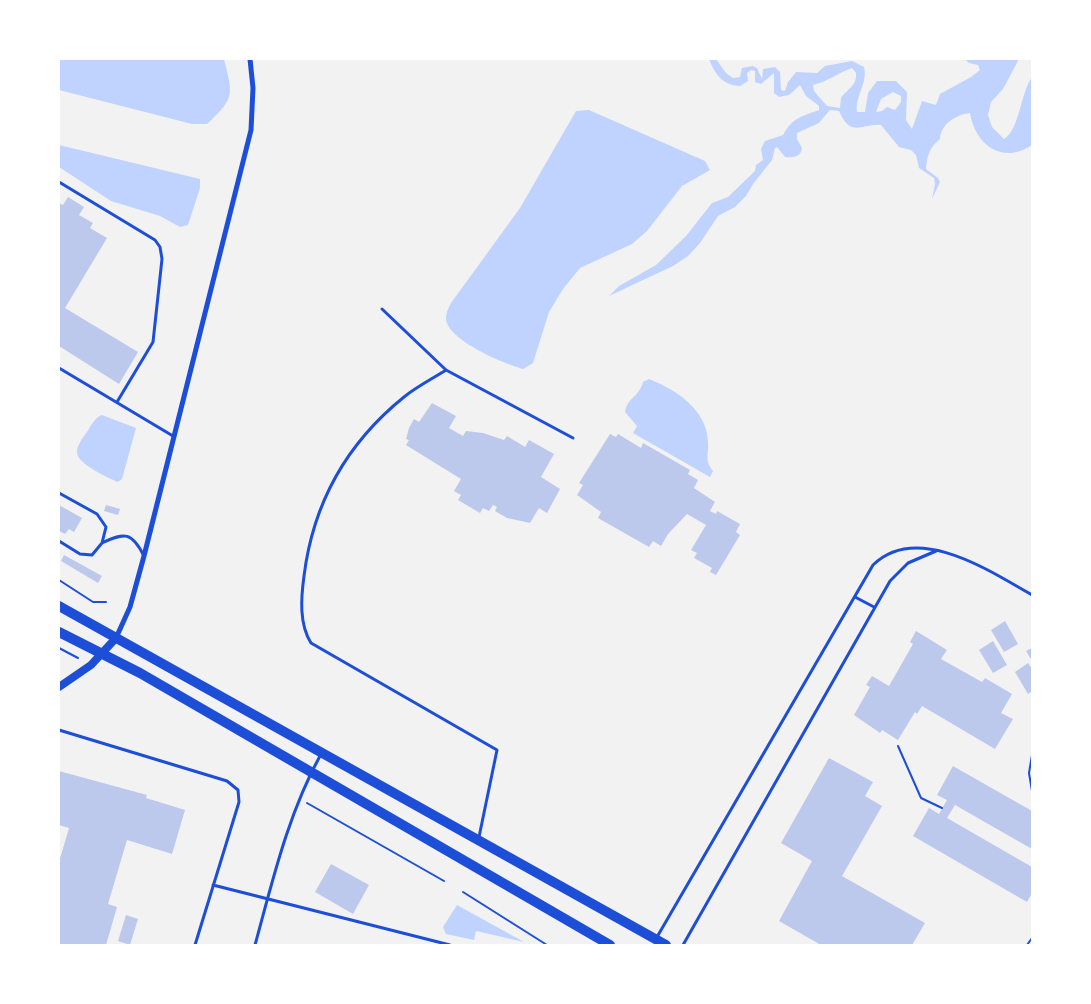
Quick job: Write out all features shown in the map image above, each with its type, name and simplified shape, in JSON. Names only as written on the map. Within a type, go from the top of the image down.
[{"type":"main road","points":[[59,606],[478,840],[654,942],[666,945]]},
{"type":"main road","points":[[59,632],[102,654],[311,772],[610,945]]},
{"type":"street","points":[[59,686],[91,665],[102,654],[116,638],[130,607],[251,130],[253,88],[250,59]]},
{"type":"lane","points":[[59,182],[155,240],[160,247],[162,259],[153,342],[117,402]]},
{"type":"lane","points":[[382,309],[446,370],[573,438]]},
{"type":"lane","points":[[59,368],[173,436]]},
{"type":"lane","points":[[446,370],[405,395],[382,416],[341,465],[316,520],[306,557],[302,588],[302,615],[306,636],[311,643],[497,750],[478,840]]},
{"type":"lane","points":[[59,493],[102,518],[106,528],[102,543],[97,552],[87,555],[59,541]]},
{"type":"lane","points":[[102,543],[115,537],[126,535],[135,540],[144,556]]},
{"type":"lane","points":[[654,942],[873,566],[889,553],[910,548],[936,551],[952,554],[972,562],[1032,594]]},
{"type":"lane","points":[[683,945],[874,607],[898,571],[908,563],[936,551]]},
{"type":"lane","points":[[855,597],[874,607]]},
{"type":"lane","points":[[59,730],[234,785],[240,796],[239,802],[196,945]]},
{"type":"lane","points":[[255,945],[298,798],[321,754]]},
{"type":"lane","points":[[213,885],[450,945]]},
{"type":"path","points":[[59,580],[92,602],[106,602]]},
{"type":"path","points":[[59,648],[78,658]]},
{"type":"path","points":[[898,746],[921,798],[942,808]]},
{"type":"path","points":[[1032,755],[1029,773],[1032,791]]},
{"type":"path","points":[[298,798],[444,881]]},
{"type":"path","points":[[463,892],[547,945]]},
{"type":"path","points":[[1027,945],[1032,938]]},
{"type":"water","points":[[59,59],[224,59],[229,81],[229,95],[223,108],[207,124],[192,124],[59,90]]},
{"type":"water","points":[[709,59],[716,59],[726,73],[733,78],[740,77],[742,68],[753,66],[757,68],[762,79],[763,69],[775,67],[780,72],[781,90],[785,91],[788,82],[796,72],[817,73],[825,66],[852,61],[864,67],[865,73],[857,112],[865,112],[868,93],[877,81],[896,81],[907,92],[906,120],[912,129],[922,101],[936,105],[940,94],[980,70],[978,65],[969,63],[965,59],[1019,59],[1003,89],[991,102],[988,115],[992,127],[1004,139],[1017,119],[1025,92],[1032,77],[1032,145],[1021,151],[1001,152],[984,142],[973,124],[970,113],[954,118],[943,129],[940,139],[933,146],[928,156],[926,169],[938,178],[940,182],[932,199],[935,184],[934,178],[919,168],[916,155],[911,150],[899,147],[881,125],[853,127],[843,120],[839,111],[830,110],[819,123],[797,133],[797,139],[802,148],[798,155],[785,157],[777,147],[775,148],[772,160],[746,196],[735,207],[718,216],[700,243],[688,256],[673,266],[609,296],[619,286],[656,265],[686,236],[712,203],[728,197],[755,171],[756,165],[763,160],[761,149],[765,141],[783,135],[794,121],[819,110],[819,106],[806,96],[800,85],[789,95],[779,97],[774,93],[774,73],[761,84],[755,82],[755,71],[751,70],[747,73],[748,81],[740,86],[728,83],[720,78]],"holes":[[[852,68],[856,73],[855,81],[841,98],[840,108],[827,106],[814,91],[813,85]],[[893,92],[901,96],[901,102],[895,110],[887,107],[882,111],[876,112],[881,99]]]},
{"type":"water","points":[[589,110],[705,161],[710,170],[682,186],[647,231],[632,244],[580,268],[563,289],[549,312],[533,363],[523,369],[478,350],[456,335],[449,326],[446,314],[451,303],[520,208],[576,111]]},
{"type":"water","points":[[59,145],[200,179],[200,188],[188,225],[180,227],[160,216],[111,201],[59,167]]},
{"type":"water","points":[[649,379],[680,395],[702,420],[708,442],[708,460],[713,471],[710,477],[633,433],[637,426],[625,412],[626,407],[639,391],[643,382]]},
{"type":"water","points":[[102,415],[136,428],[122,479],[118,482],[82,462],[77,453],[82,439],[95,420]]},
{"type":"water","points":[[457,905],[524,942],[476,931],[474,940],[446,934],[443,927]]},
{"type":"building","points":[[68,197],[84,207],[79,215],[93,223],[90,228],[107,238],[65,308],[138,352],[119,384],[59,346],[59,203],[63,205]]},
{"type":"building","points":[[432,403],[456,416],[449,428],[463,436],[466,431],[483,433],[504,440],[507,436],[525,447],[529,440],[554,454],[541,477],[560,489],[547,513],[539,508],[530,523],[507,518],[495,511],[497,507],[493,505],[489,511],[483,508],[480,513],[458,500],[461,495],[454,491],[461,479],[406,445],[409,440],[406,439],[409,428],[414,419],[419,422]]},
{"type":"building","points":[[610,434],[616,437],[618,434],[641,448],[643,443],[690,470],[688,474],[698,480],[694,488],[715,502],[710,511],[716,514],[717,511],[740,524],[736,532],[740,535],[716,575],[710,572],[712,568],[694,558],[697,553],[691,550],[706,525],[687,514],[668,534],[661,546],[653,541],[649,547],[598,518],[601,512],[577,495],[583,485],[579,483]]},
{"type":"building","points":[[59,505],[82,518],[74,532],[69,529],[65,534],[59,531]]},
{"type":"building","points":[[106,505],[120,509],[118,515],[104,511]]},
{"type":"building","points":[[64,555],[102,576],[98,583],[61,561]]},
{"type":"building","points":[[1005,621],[1018,644],[1004,652],[991,630]]},
{"type":"building","points":[[916,631],[947,650],[941,659],[982,682],[985,678],[1012,694],[1001,713],[1013,719],[995,749],[922,706],[917,714],[915,712],[898,740],[882,730],[880,733],[854,715],[870,687],[866,685],[872,676],[889,686],[913,644],[910,642]]},
{"type":"building","points":[[993,641],[1007,665],[993,673],[979,650]]},
{"type":"building","points":[[1032,648],[1032,661],[1026,651]]},
{"type":"building","points":[[1028,663],[1032,669],[1032,691],[1028,694],[1015,672]]},
{"type":"building","points":[[829,758],[873,782],[865,796],[882,806],[842,876],[925,923],[912,945],[821,945],[779,921],[812,861],[781,843]]},
{"type":"building","points":[[953,766],[1032,811],[1032,849],[955,805],[947,818],[1032,867],[1032,893],[1027,902],[913,836],[929,808],[939,814],[947,800],[937,795]]},
{"type":"building","points":[[59,771],[147,795],[146,798],[185,810],[172,854],[127,840],[108,904],[117,907],[106,945],[59,945],[59,862],[69,828],[59,825]]},
{"type":"building","points":[[331,864],[369,885],[353,914],[315,892]]},
{"type":"building","points":[[126,915],[138,919],[130,945],[118,941]]}]
